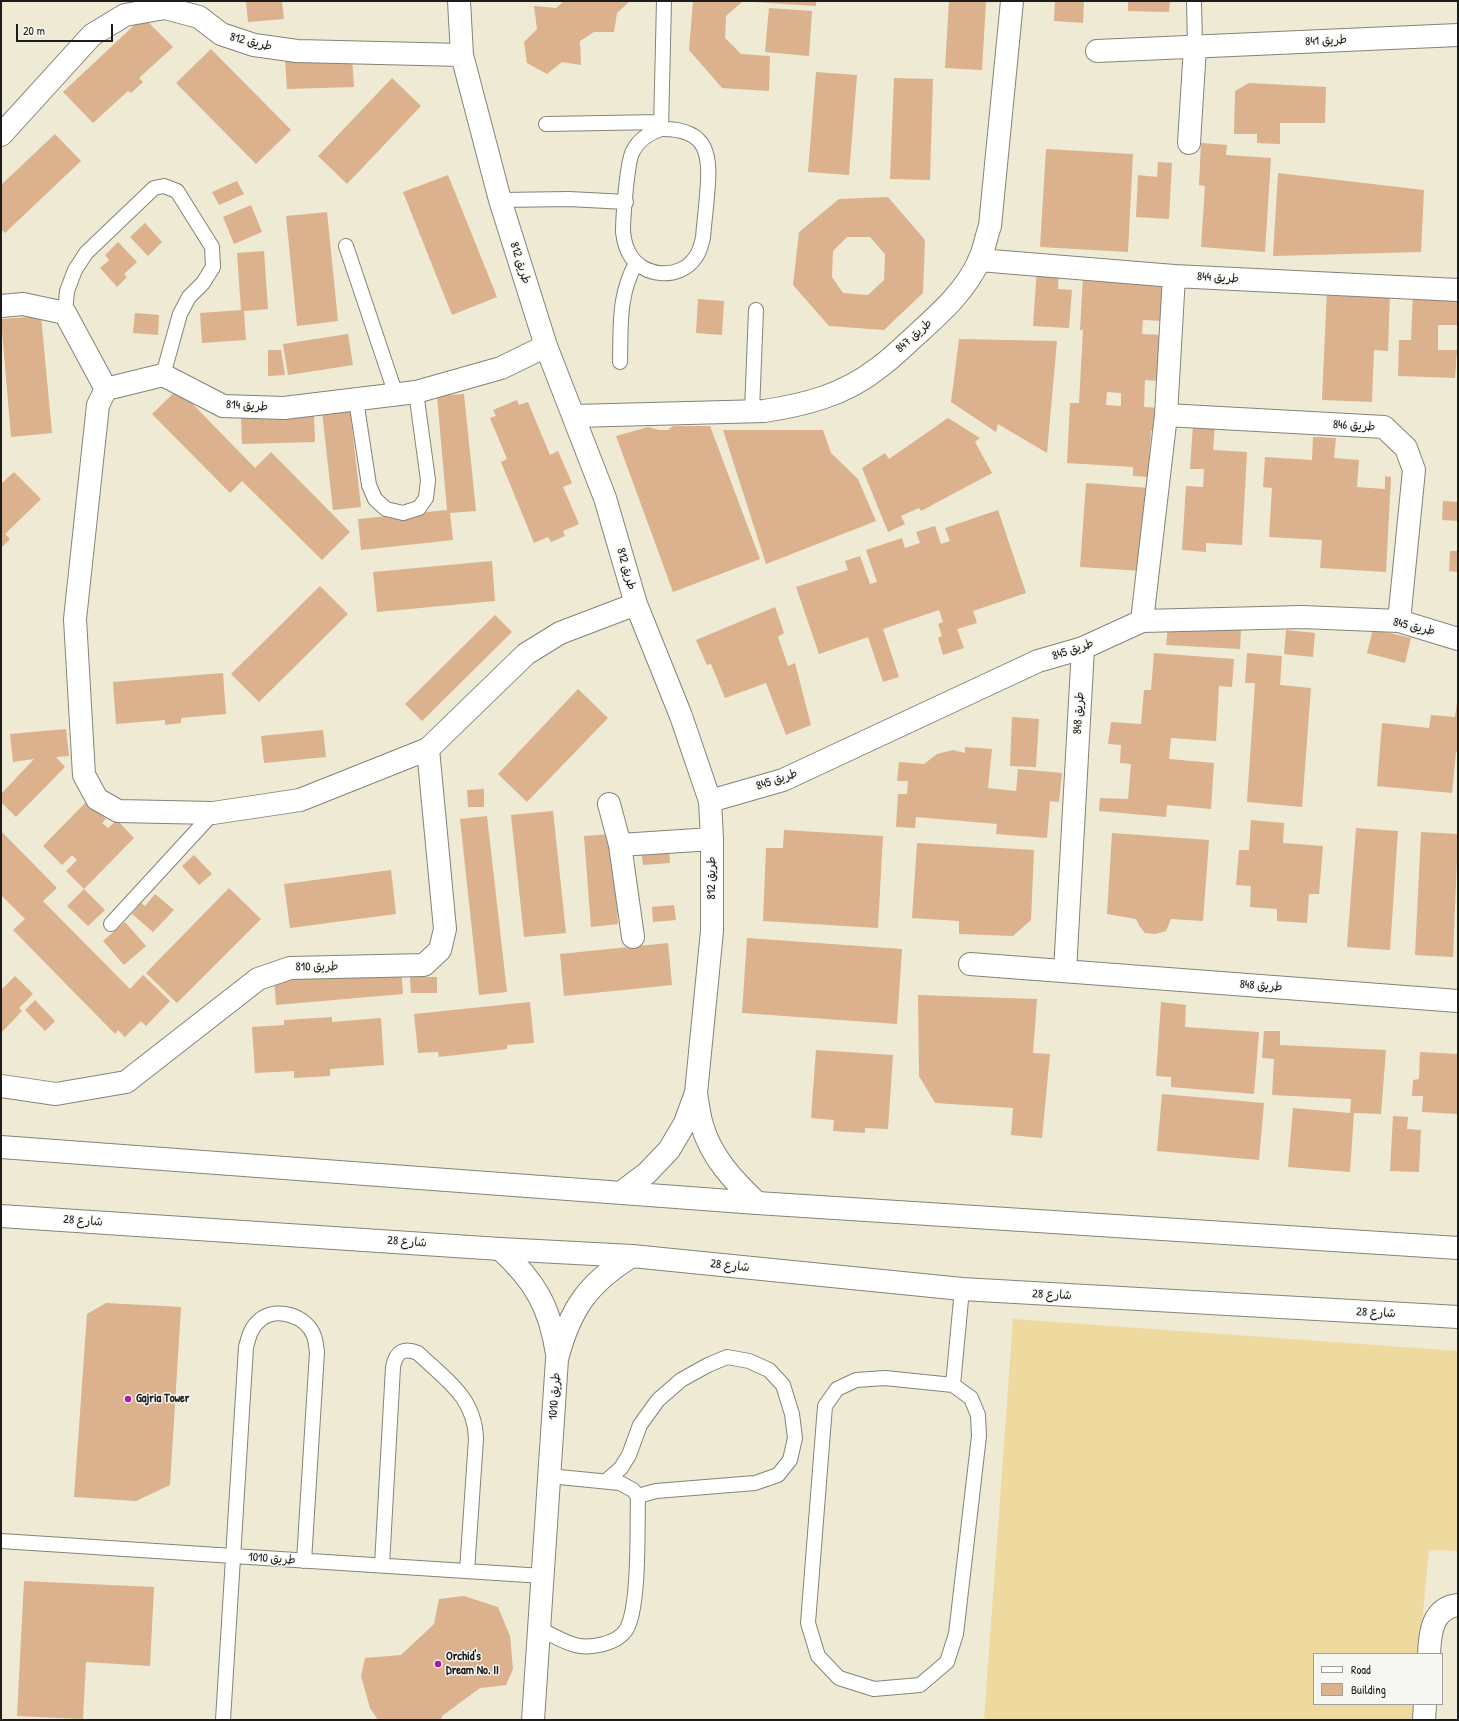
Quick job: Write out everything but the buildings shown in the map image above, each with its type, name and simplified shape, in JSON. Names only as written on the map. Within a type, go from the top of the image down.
[{"type":"street","name":"طريق 812","points":[[459,1],[462,56],[500,200],[546,346],[605,498],[636,604],[681,716],[710,801],[712,839],[712,931],[696,1093],[685,1122],[669,1150],[647,1173],[622,1192]]},
{"type":"street","name":"طريق 847","points":[[574,416],[752,411],[794,406],[823,398],[851,386],[877,370],[951,303],[967,282],[979,260],[990,226],[1012,1]]},
{"type":"street","name":"طريق 812","points":[[1,135],[92,36],[124,15],[165,8],[199,17],[221,34],[254,45],[297,51],[462,56]]},
{"type":"street","name":"طريق 841","points":[[1097,51],[1458,35]]},
{"type":"street","points":[[1189,143],[1194,47]]},
{"type":"street","name":"طريق 844","points":[[979,260],[1174,276],[1458,290]]},
{"type":"street","points":[[1142,621],[1166,415],[1174,276]]},
{"type":"street","points":[[1,306],[24,304],[65,313],[106,390]]},
{"type":"street","name":"طريق 814","points":[[163,375],[223,406],[284,408],[406,394],[501,368],[546,346]]},
{"type":"street","points":[[163,375],[106,390],[98,405],[74,619],[84,775],[97,799],[118,812],[213,813],[300,800],[428,749],[526,654],[560,633],[636,604]]},
{"type":"street","name":"طريق 846","points":[[1166,415],[1384,427],[1406,448],[1414,470],[1399,621]]},
{"type":"street","name":"طريق 845","points":[[710,801],[783,780],[1038,661],[1083,648],[1142,621],[1302,617],[1399,621],[1458,639]]},
{"type":"street","name":"طريق 848","points":[[1065,971],[1083,648]]},
{"type":"street","name":"طريق 810","points":[[1,1086],[56,1094],[126,1082],[258,980],[290,968],[424,965],[440,950],[445,929],[428,749]]},
{"type":"street","points":[[609,804],[620,845],[633,937]]},
{"type":"street","points":[[620,845],[712,839]]},
{"type":"street","name":"طريق 848","points":[[970,964],[1458,1000]]},
{"type":"street","name":"طريق 812","points":[[696,1093],[702,1125],[714,1155],[733,1181],[757,1203]]},
{"type":"street","points":[[1,1147],[757,1203],[1458,1248]]},
{"type":"street","name":"شارع 28","points":[[1,1216],[500,1249],[632,1256],[962,1290],[1458,1317]]},
{"type":"street","name":"طريق 1010","points":[[500,1249],[519,1266],[534,1286],[546,1309],[554,1334],[557,1359],[533,1720]]},
{"type":"street","name":"طريق 1010","points":[[557,1359],[571,1317],[582,1299],[608,1272],[632,1256]]},
{"type":"street","points":[[1429,1653],[1430,1635],[1433,1624],[1449,1609]]},
{"type":"street","points":[[1424,1720],[1425,1705]]},
{"type":"lane","points":[[661,126],[664,1]]},
{"type":"lane","points":[[1194,1],[1194,47]]},
{"type":"lane","points":[[546,124],[661,126],[686,132],[696,139],[704,149],[708,160],[709,173],[703,238],[700,249],[695,258],[687,266],[667,274],[645,270],[636,263],[629,254],[624,243],[623,231],[629,164],[632,152],[639,141],[661,126]]},
{"type":"lane","points":[[65,313],[68,291],[72,277],[86,253],[154,188],[164,186],[177,191],[212,247],[213,267],[190,297],[180,314],[163,375]]},
{"type":"lane","points":[[500,200],[569,199],[626,202]]},
{"type":"lane","points":[[346,246],[406,394],[428,480],[426,498],[419,508],[403,513],[386,509],[375,499],[369,485],[356,400]]},
{"type":"lane","points":[[620,362],[624,289],[636,263]]},
{"type":"lane","points":[[752,411],[756,310]]},
{"type":"lane","points":[[111,924],[213,813]]},
{"type":"lane","points":[[953,1385],[962,1290]]},
{"type":"lane","points":[[224,1720],[246,1347],[250,1331],[261,1319],[276,1313],[292,1314],[306,1323],[314,1336],[316,1352],[304,1560]]},
{"type":"lane","points":[[382,1565],[393,1367],[395,1358],[401,1352],[410,1350],[418,1353],[464,1398],[476,1424],[467,1571]]},
{"type":"lane","points":[[606,1481],[621,1468],[640,1425],[658,1400],[681,1380],[708,1365],[727,1357],[749,1361],[769,1370],[782,1385],[792,1414],[795,1438],[790,1460],[778,1475],[755,1483],[656,1491],[638,1496]]},
{"type":"lane","points":[[885,1378],[953,1385],[971,1398],[978,1414],[979,1436],[956,1634],[947,1662],[920,1685],[874,1689],[839,1678],[818,1656],[808,1623],[825,1406],[837,1389],[856,1380],[885,1378]]},
{"type":"lane","points":[[539,1629],[576,1646],[595,1646],[613,1641],[626,1631],[633,1612],[638,1496],[632,1490],[620,1483],[549,1476]]},
{"type":"lane","name":"طريق 1010","points":[[1,1541],[543,1576]]},
{"type":"sand","points":[[1013,1319],[1458,1351],[1458,1551],[1429,1550],[1419,1653],[1313,1653],[1313,1705],[1414,1705],[1413,1720],[984,1720]]},
{"type":"place","name":"Gajria Tower","points":[[128,1399]]},
{"type":"place","name":"Orchid's Dream No. II","points":[[438,1664]]}]
